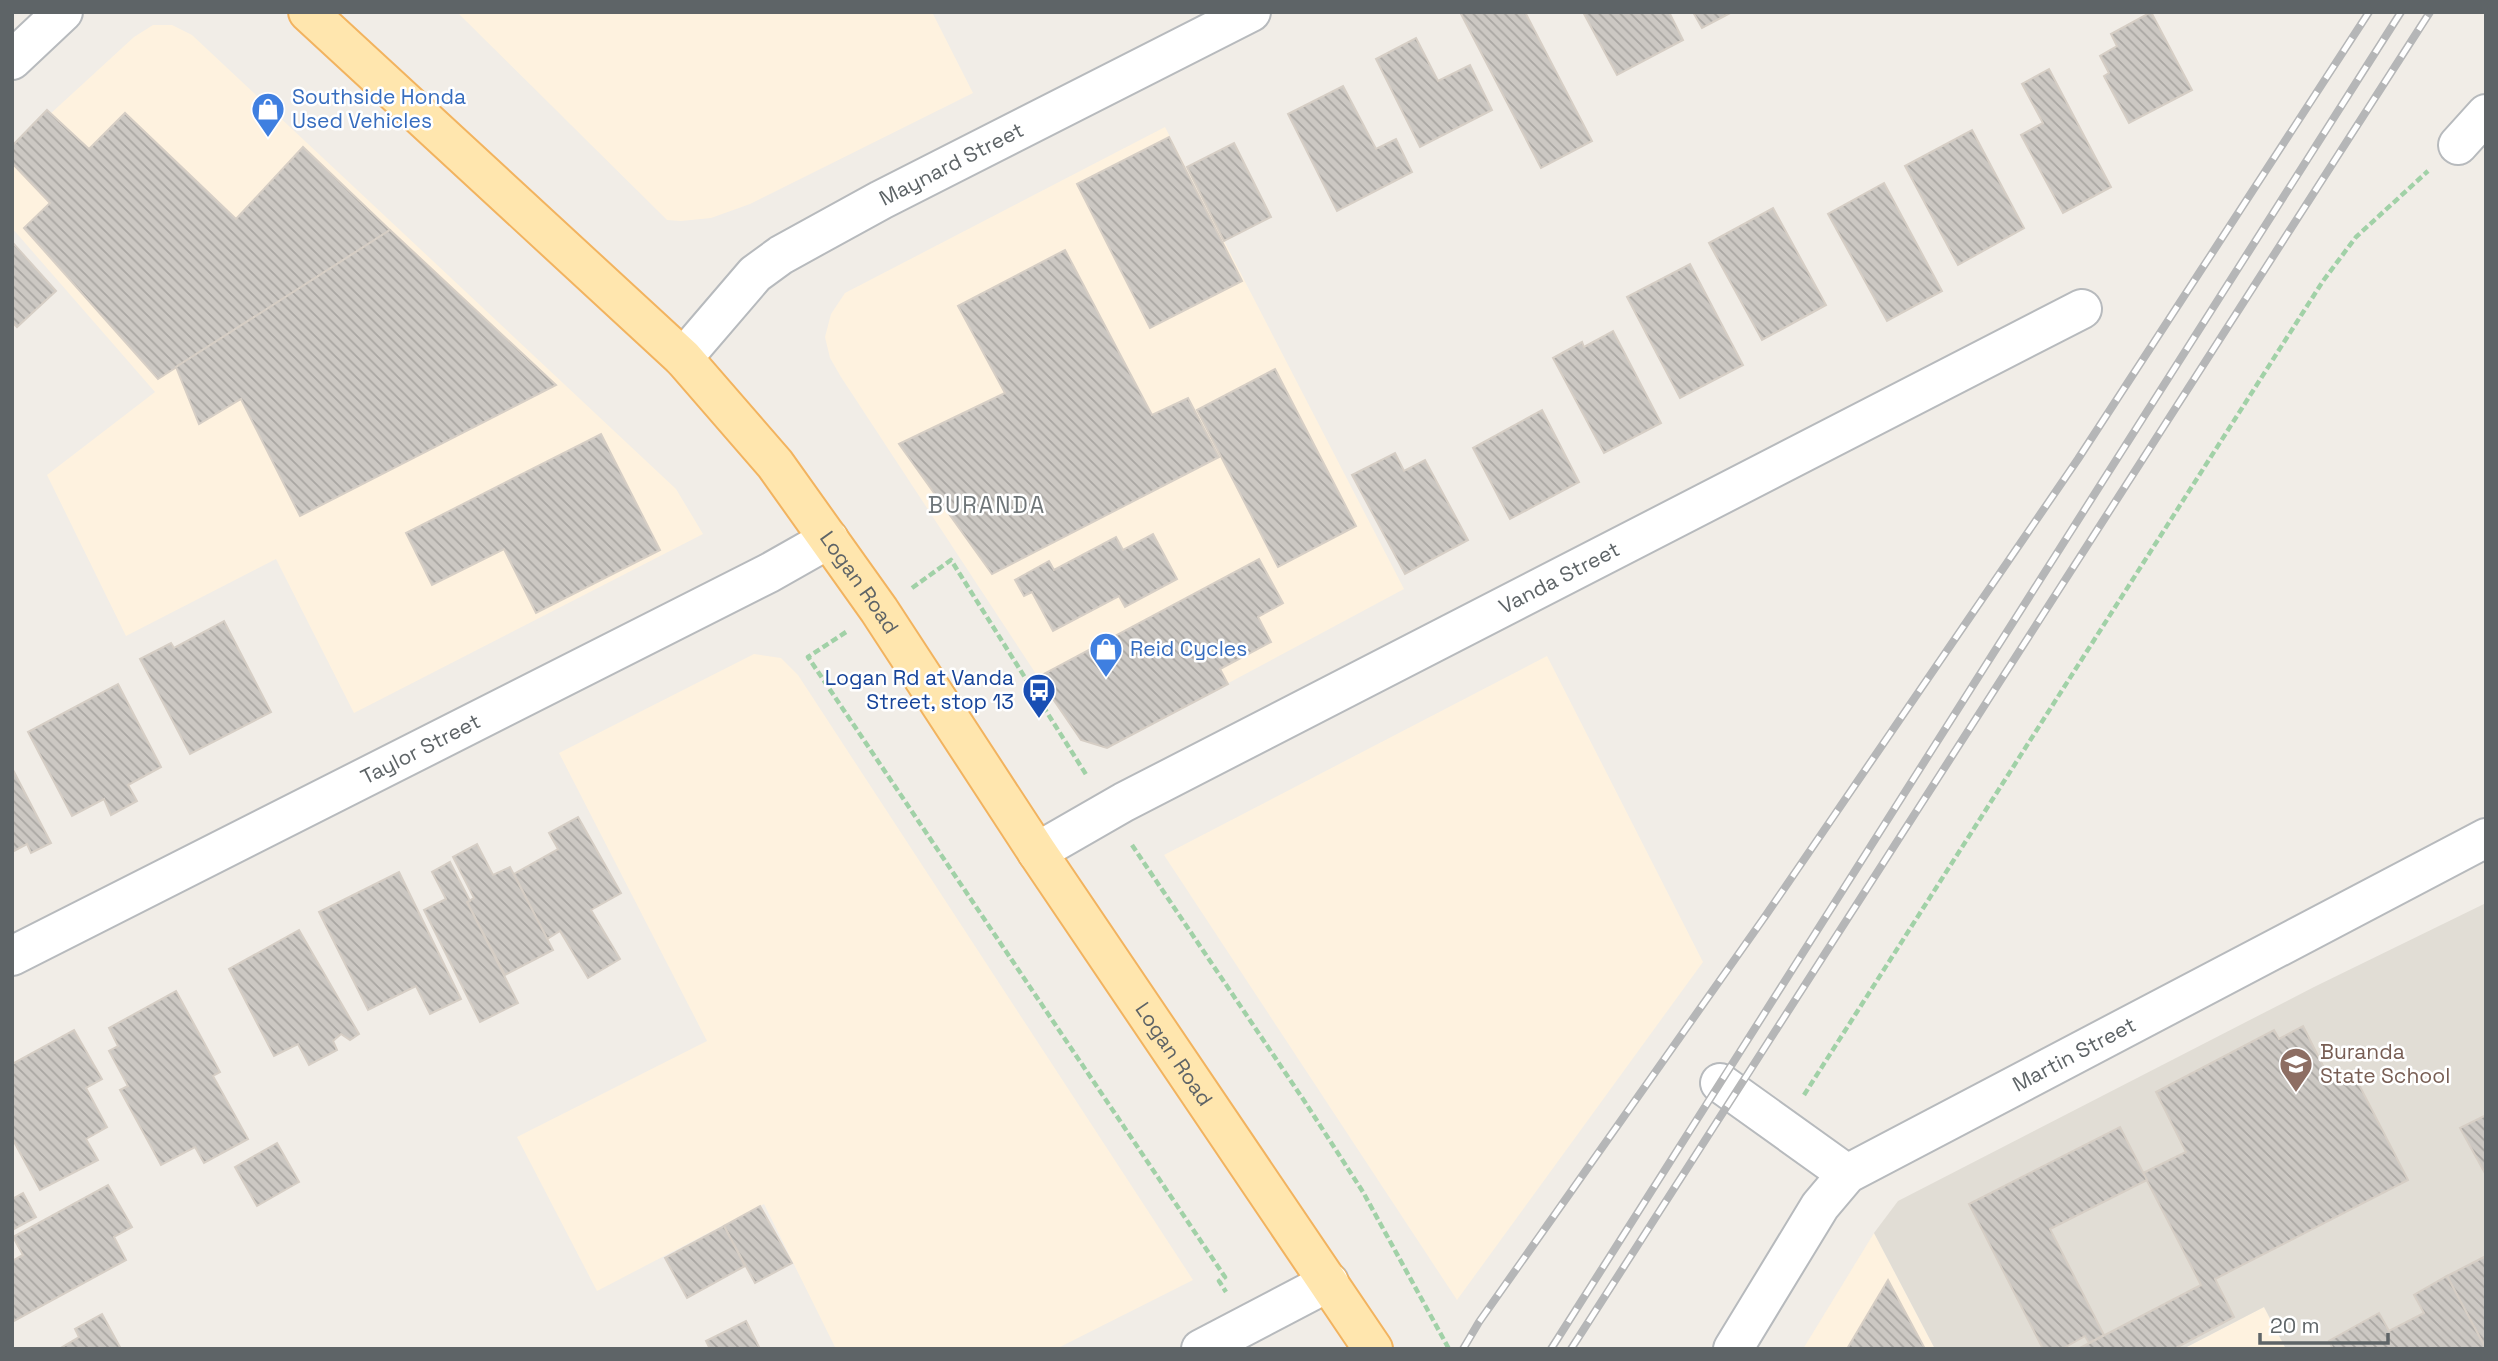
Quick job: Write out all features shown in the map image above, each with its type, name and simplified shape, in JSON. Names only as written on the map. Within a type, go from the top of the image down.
[{"type":"main road","name":"Logan Road","points":[[309,12],[683,358],[775,464],[878,610],[1037,852],[1373,1349]]},
{"type":"street","points":[[12,60],[63,12]]},
{"type":"street","name":"Maynard Street","points":[[683,358],[755,274],[781,255],[1192,25],[1251,12]]},
{"type":"street","points":[[2458,145],[2486,114]]},
{"type":"street","name":"Vanda Street","points":[[1037,852],[1124,802],[2082,309]]},
{"type":"street","name":"Taylor Street","points":[[12,956],[769,573],[829,539]]},
{"type":"street","name":"Martin Street","points":[[1733,1349],[1820,1206],[1847,1174],[2486,838]]},
{"type":"street","points":[[1720,1083],[1847,1174]]},
{"type":"street","points":[[1201,1349],[1329,1282]]},
{"type":"path","points":[[1798,1139],[1804,1097],[2323,281],[2356,237],[2458,145]]},
{"type":"shaded area","points":[[457,12],[932,12],[973,93],[750,204],[711,218],[667,220]]},
{"type":"shaded area","points":[[153,25],[172,25],[192,35],[676,489],[703,534],[354,713],[276,559],[126,636],[47,475],[155,392],[12,228],[12,149],[134,37]]},
{"type":"shaded area","points":[[1165,127],[1404,589],[1107,748],[1081,740],[841,377],[830,358],[825,337],[831,314],[845,293]]},
{"type":"shaded area","points":[[754,654],[781,658],[798,675],[1193,1280],[1056,1349],[836,1349],[764,1204],[597,1291],[517,1137],[707,1041],[559,753]]},
{"type":"shaded area","points":[[1547,656],[1703,962],[1457,1300],[1164,855]]},
{"type":"shaded area","name":"Buranda State School","points":[[2486,903],[2486,1349],[2286,1349],[2264,1307],[2183,1349],[1935,1349],[1874,1233],[1898,1201],[2314,987]]},
{"type":"shaded area","points":[[1874,1233],[1935,1349],[1803,1349]]},
{"type":"shaded area","points":[[2264,1307],[2286,1349],[2183,1349]]},
{"type":"building","points":[[1460,12],[1525,12],[1592,141],[1541,168]]},
{"type":"building","points":[[1583,12],[1669,12],[1683,40],[1617,75]]},
{"type":"building","points":[[1693,12],[1732,12],[1702,28]]},
{"type":"building","points":[[2151,12],[2192,90],[2129,123],[2104,76],[2109,73],[2100,56],[2117,46],[2111,34]]},
{"type":"building","points":[[1416,38],[1438,81],[1470,65],[1492,110],[1420,147],[1376,59]]},
{"type":"building","points":[[2049,69],[2111,187],[2063,213],[2021,135],[2043,123],[2022,84]]},
{"type":"building","points":[[1343,86],[1376,149],[1396,139],[1412,172],[1337,211],[1288,114]]},
{"type":"building","points":[[47,110],[89,149],[125,113],[236,219],[303,147],[390,230],[158,379],[24,228],[50,203],[12,163],[12,146]]},
{"type":"building","points":[[1972,130],[2024,228],[1958,265],[1905,166]]},
{"type":"building","points":[[1169,137],[1242,281],[1150,328],[1077,184]]},
{"type":"building","points":[[1234,143],[1271,217],[1224,241],[1187,167]]},
{"type":"building","points":[[1884,183],[1942,291],[1887,321],[1828,214]]},
{"type":"building","points":[[1773,208],[1826,305],[1762,340],[1709,243]]},
{"type":"building","points":[[390,230],[556,385],[300,516],[241,399],[199,424],[176,367]]},
{"type":"building","points":[[12,242],[56,291],[17,327],[12,322]]},
{"type":"building","points":[[1065,250],[1152,415],[1188,398],[1219,457],[992,574],[899,444],[1005,393],[958,306]]},
{"type":"building","points":[[1690,264],[1743,365],[1680,398],[1627,297]]},
{"type":"building","points":[[1613,331],[1661,423],[1604,453],[1553,358],[1582,342],[1584,347]]},
{"type":"building","points":[[1275,369],[1356,526],[1278,567],[1197,410]]},
{"type":"building","points":[[1542,410],[1579,482],[1510,519],[1473,448]]},
{"type":"building","points":[[601,434],[660,550],[536,613],[504,549],[432,585],[406,533]]},
{"type":"building","points":[[1395,453],[1404,471],[1425,460],[1468,540],[1405,574],[1352,475]]},
{"type":"building","points":[[1153,534],[1177,579],[1125,607],[1119,596],[1053,631],[1032,592],[1024,596],[1015,580],[1049,561],[1054,570],[1116,537],[1123,550]]},
{"type":"building","points":[[1259,559],[1283,603],[1258,617],[1271,642],[1220,669],[1228,684],[1107,748],[1081,740],[1038,677]]},
{"type":"building","points":[[224,621],[271,712],[190,754],[140,659],[171,643],[174,648]]},
{"type":"building","points":[[118,684],[161,767],[128,785],[137,801],[111,815],[104,799],[72,816],[28,732]]},
{"type":"building","points":[[12,768],[51,843],[31,853],[27,844],[12,852]]},
{"type":"building","points":[[578,817],[621,893],[591,910],[620,959],[588,978],[560,931],[547,939],[514,874],[558,849],[549,833]]},
{"type":"building","points":[[477,844],[493,875],[510,867],[553,950],[505,975],[467,902],[474,898],[453,857]]},
{"type":"building","points":[[450,862],[518,1003],[480,1022],[424,910],[446,899],[432,872]]},
{"type":"building","points":[[399,872],[461,999],[430,1014],[416,986],[368,1010],[319,912]]},
{"type":"building","points":[[299,930],[359,1034],[350,1040],[341,1034],[333,1041],[337,1050],[309,1065],[298,1044],[274,1056],[229,969]]},
{"type":"building","points":[[176,991],[220,1072],[213,1076],[248,1139],[204,1163],[195,1147],[161,1165],[120,1090],[128,1086],[109,1051],[118,1046],[109,1028]]},
{"type":"building","points":[[2303,1026],[2331,1082],[2352,1071],[2408,1180],[2215,1279],[2234,1317],[2174,1349],[2078,1349],[2201,1285],[2143,1173],[2186,1152],[2156,1092],[2274,1030],[2279,1039]]},
{"type":"building","points":[[74,1030],[102,1079],[86,1088],[107,1127],[86,1139],[98,1160],[40,1190],[12,1138],[12,1064]]},
{"type":"building","points":[[2486,1115],[2486,1175],[2460,1128]]},
{"type":"building","points":[[2120,1127],[2147,1180],[2050,1229],[2104,1335],[2089,1343],[2085,1336],[2062,1349],[2043,1349],[1969,1204]]},
{"type":"building","points":[[277,1143],[299,1182],[257,1206],[235,1167]]},
{"type":"building","points":[[108,1185],[132,1227],[114,1237],[126,1260],[12,1322],[12,1261],[23,1255],[13,1237]]},
{"type":"building","points":[[23,1193],[36,1217],[12,1230],[12,1199]]},
{"type":"building","points":[[760,1206],[792,1263],[755,1283],[724,1226]]},
{"type":"building","points":[[724,1226],[745,1266],[687,1298],[665,1258]]},
{"type":"building","points":[[2486,1256],[2486,1349],[2447,1276]]},
{"type":"building","points":[[2447,1276],[2486,1349],[2333,1349],[2329,1341],[2379,1313],[2389,1331],[2424,1313],[2414,1295]]},
{"type":"building","points":[[1888,1280],[1925,1349],[1847,1349]]},
{"type":"building","points":[[102,1314],[121,1349],[59,1349],[79,1337],[75,1329]]},
{"type":"building","points":[[746,1321],[760,1349],[710,1349],[706,1341]]},
{"type":"railway","points":[[1463,1349],[1479,1322],[1766,915],[2078,459],[2369,12]]},
{"type":"railway","points":[[1551,1349],[2401,12]]},
{"type":"railway","points":[[1571,1349],[2430,12]]},
{"type":"place","name":"Southside Honda Used Vehicles","points":[[268,139]]},
{"type":"place","name":"Reid Cycles","points":[[1106,679]]},
{"type":"place","name":"Logan Rd at Vanda Street, stop 13","points":[[1039,720]]},
{"type":"place","name":"Buranda State School","points":[[2296,1094]]},
{"type":"district","name":"BURANDA","points":[[987,505]]}]
